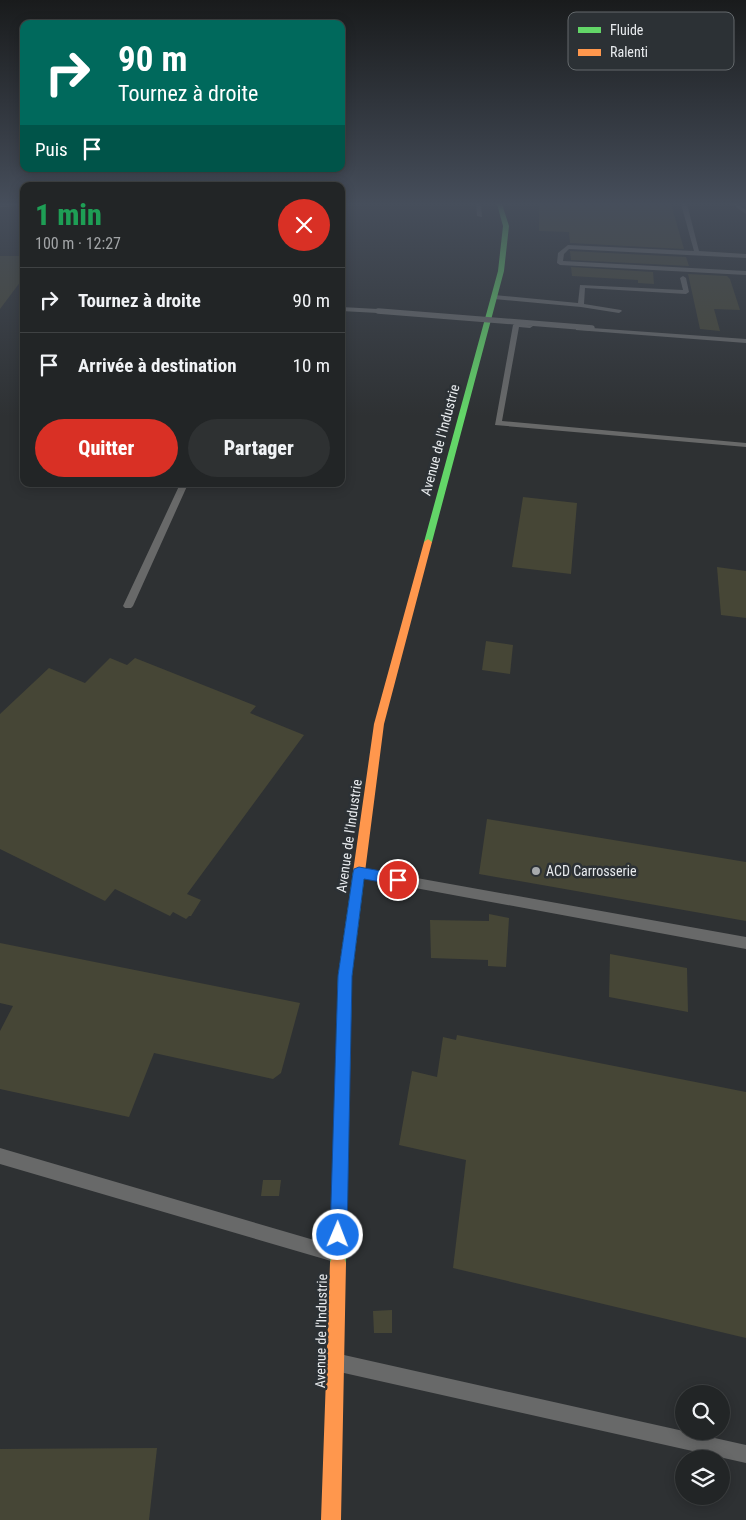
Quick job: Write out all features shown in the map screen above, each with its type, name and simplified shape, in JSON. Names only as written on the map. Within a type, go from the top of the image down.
[{"type":"street","name":"Avenue de l'Industrie","points":[[331,1520],[345,976],[379,724],[500,275]]},
{"type":"lane","points":[[581,305],[582,286],[686,292],[683,278]]},
{"type":"lane","points":[[494,298],[581,305],[618,311]]},
{"type":"lane","points":[[345,309],[630,330],[633,333]]},
{"type":"lane","points":[[746,342],[516,324],[498,423],[746,445]]},
{"type":"lane","points":[[128,606],[183,487]]},
{"type":"lane","points":[[359,873],[746,943]]},
{"type":"lane","points":[[0,1156],[338,1255]]},
{"type":"lane","points":[[335,1362],[746,1454]]},
{"type":"building","points":[[0,275],[20,275],[20,282],[0,309]]},
{"type":"building","points":[[653,275],[654,284],[638,283],[638,280],[572,276]]},
{"type":"building","points":[[688,275],[727,276],[730,279],[740,310],[714,309],[720,331],[700,329]]},
{"type":"building","points":[[523,497],[577,503],[571,574],[512,567]]},
{"type":"building","points":[[717,567],[746,571],[746,618],[721,615]]},
{"type":"building","points":[[486,641],[513,645],[510,674],[482,670]]},
{"type":"building","points":[[110,658],[127,665],[135,658],[256,706],[250,713],[304,735],[187,894],[201,900],[191,916],[186,919],[173,912],[170,916],[115,889],[105,901],[0,849],[0,714],[49,668],[85,683]]},
{"type":"building","points":[[487,819],[746,862],[746,921],[479,874]]},
{"type":"building","points":[[489,914],[509,918],[506,967],[488,966],[488,960],[431,958],[430,920],[489,921]]},
{"type":"building","points":[[0,943],[300,1003],[281,1073],[273,1079],[154,1053],[129,1117],[0,1089],[0,1031],[13,1006],[0,1003]]},
{"type":"building","points":[[610,954],[687,968],[688,1012],[609,997]]},
{"type":"building","points":[[457,1035],[746,1092],[746,1338],[453,1268],[466,1160],[399,1145],[412,1071],[437,1077],[443,1037],[456,1040]]},
{"type":"building","points":[[263,1180],[281,1180],[279,1196],[261,1196]]},
{"type":"building","points":[[392,1310],[392,1333],[374,1333],[373,1311]]},
{"type":"building","points":[[157,1448],[149,1520],[0,1520],[0,1449]]},
{"type":"traffic: fast","points":[[428,542],[500,275]]},
{"type":"traffic: fast","points":[[338,1263],[345,976],[359,872]]},
{"type":"traffic: slow","points":[[359,872],[379,724],[428,542]]},
{"type":"traffic: slow","points":[[331,1520],[338,1263]]},
{"type":"place","name":"ACD Carrosserie","points":[[536,871]]},
{"type":"route","points":[[338,1235],[345,976],[359,873],[398,880]]}]
